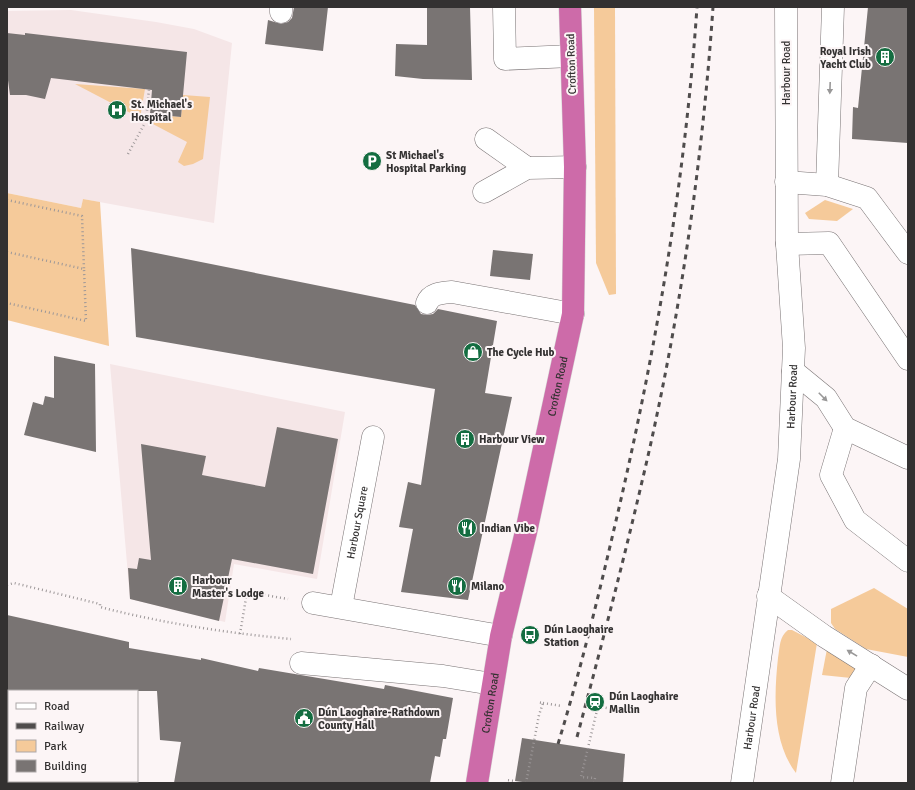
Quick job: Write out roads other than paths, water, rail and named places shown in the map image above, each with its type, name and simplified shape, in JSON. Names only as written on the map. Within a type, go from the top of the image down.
[{"type":"highway","name":"Crofton Road","points":[[476,783],[501,636],[526,532],[573,314],[575,167],[570,7]]},
{"type":"street","points":[[504,7],[505,59],[571,56]]},
{"type":"street","name":"Harbour Road","points":[[749,782],[768,596],[789,459],[794,348],[787,244],[786,7]]},
{"type":"street","points":[[827,185],[833,7]]},
{"type":"street","points":[[486,139],[527,168]]},
{"type":"street","points":[[484,192],[527,168],[575,167]]},
{"type":"street","points":[[786,182],[827,185],[867,198],[908,253]]},
{"type":"street","points":[[787,244],[829,243],[908,359]]},
{"type":"street","points":[[427,303],[433,296],[452,292],[573,314]]},
{"type":"street","points":[[793,371],[826,398],[845,428],[908,458]]},
{"type":"street","points":[[845,428],[831,475],[855,520],[908,561]]},
{"type":"street","name":"Harbour Square","points":[[341,607],[373,437]]},
{"type":"street","points":[[768,596],[824,636],[908,689]]},
{"type":"street","points":[[313,602],[501,636]]},
{"type":"street","points":[[301,663],[443,676],[492,684]]},
{"type":"street","points":[[842,783],[856,688],[872,665]]},
{"type":"railway","points":[[558,744],[609,552],[643,397],[676,203],[692,73],[697,7]]},
{"type":"railway","points":[[577,737],[642,483],[672,338],[690,228],[697,173],[709,62],[713,7]]},
{"type":"place","name":"Royal Irish Yacht Club","points":[[885,57]]},
{"type":"place","name":"St. Michael's Hospital","points":[[117,110]]},
{"type":"place","name":"St Michael's Hospital Parking","points":[[372,161]]},
{"type":"place","name":"The Cycle Hub","points":[[473,352]]},
{"type":"place","name":"Harbour View","points":[[465,439]]},
{"type":"place","name":"Indian Vibe","points":[[467,528]]},
{"type":"place","name":"Harbour Master's Lodge","points":[[178,586]]},
{"type":"place","name":"Milano","points":[[457,586]]},
{"type":"place","name":"Dún Laoghaire Station","points":[[530,635]]},
{"type":"place","name":"Dún Laoghaire Mallin","points":[[595,702]]},
{"type":"place","name":"Dún Laoghaire-Rathdown County Hall","points":[[304,718]]}]
